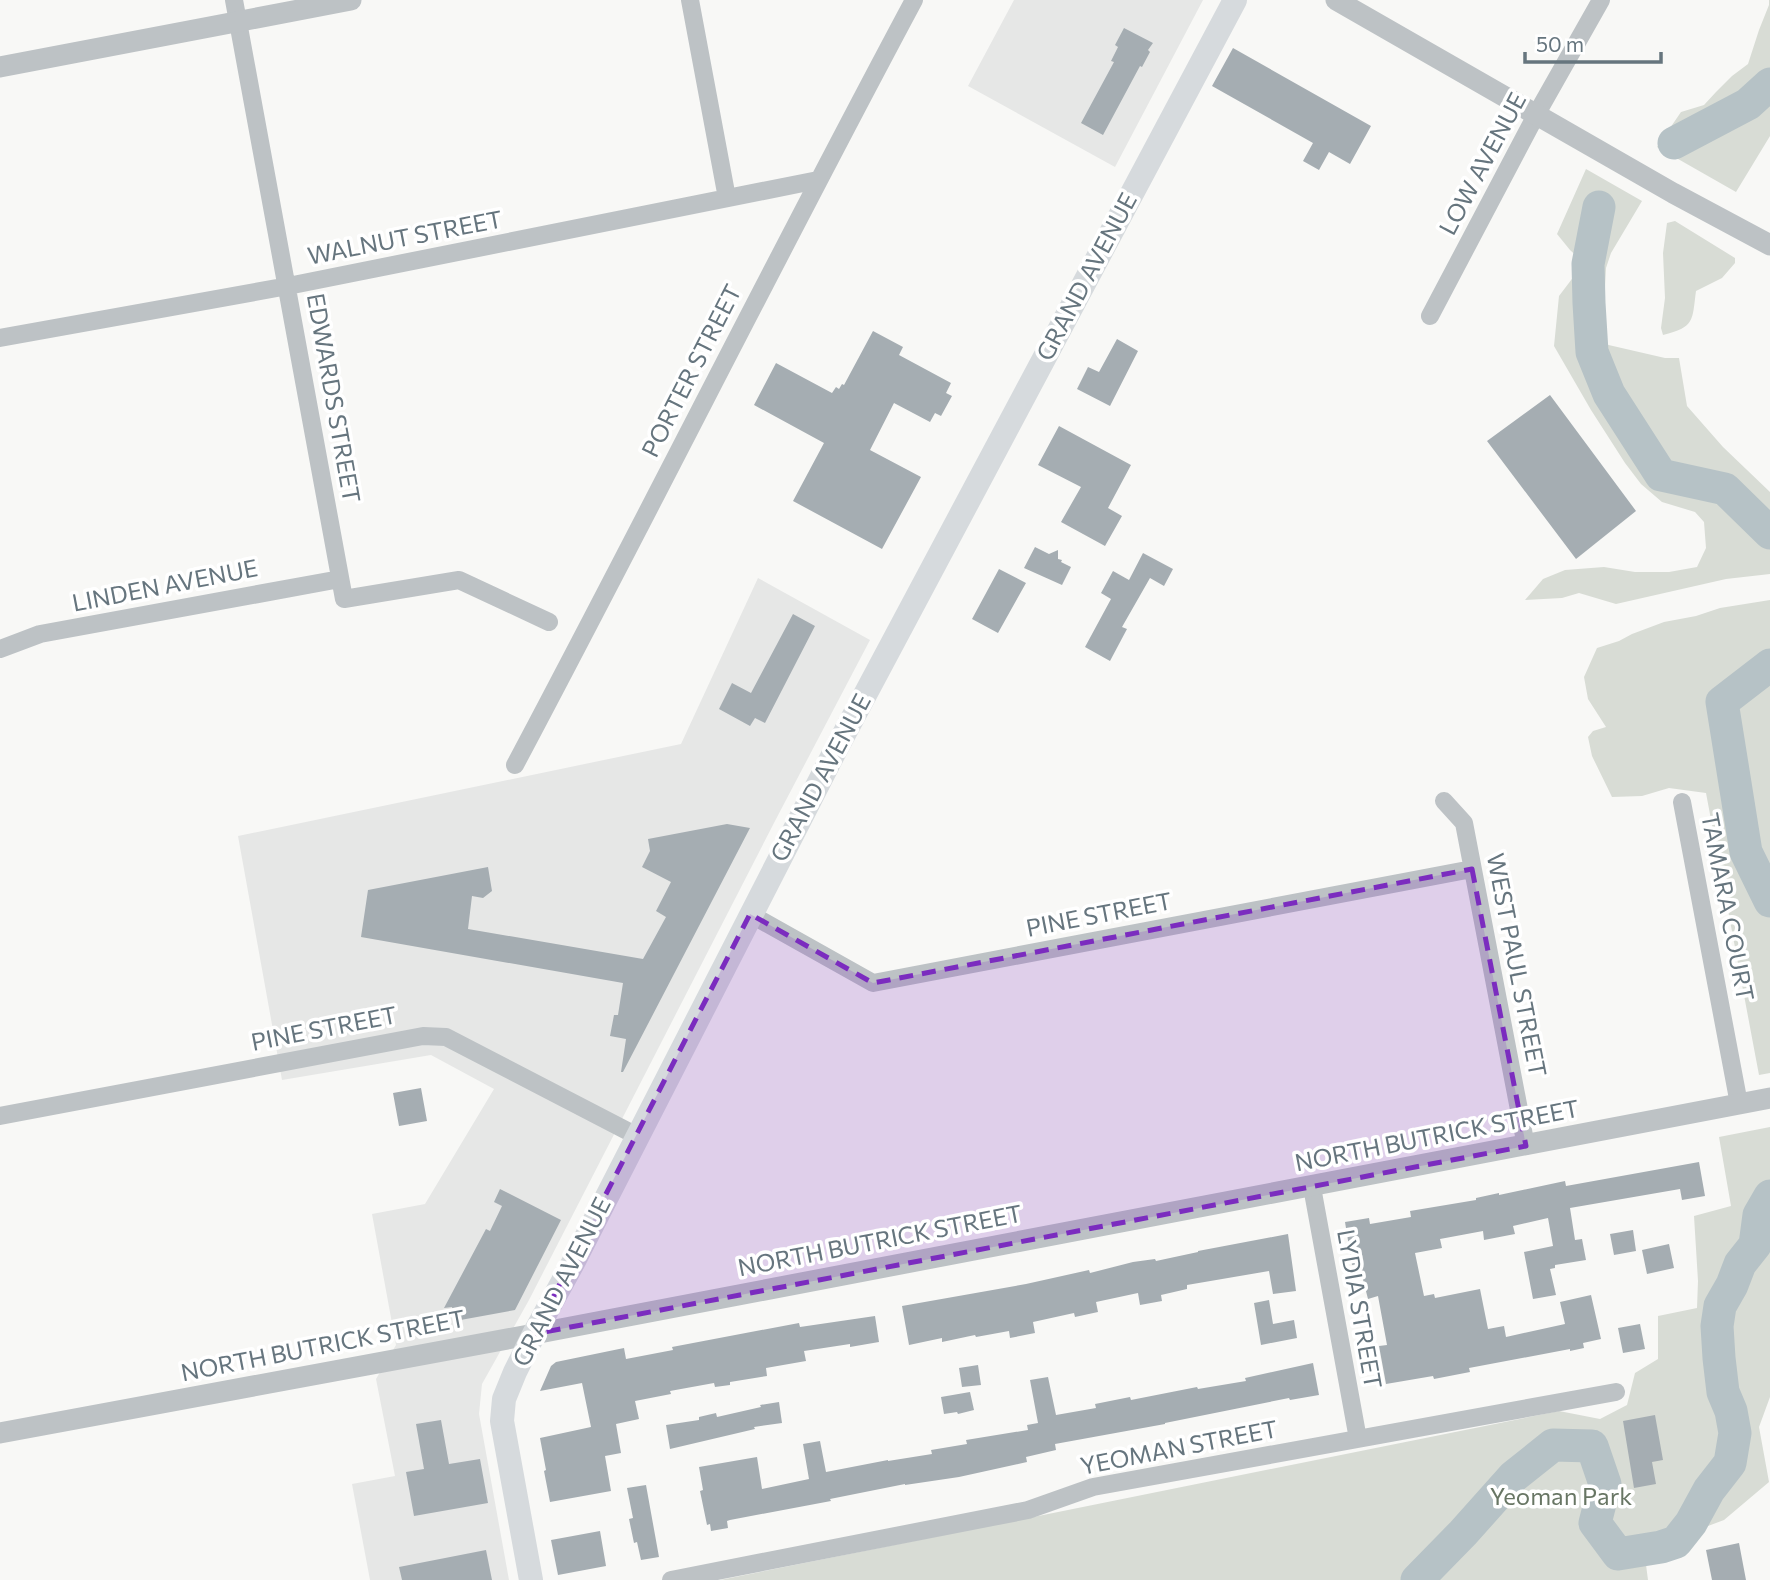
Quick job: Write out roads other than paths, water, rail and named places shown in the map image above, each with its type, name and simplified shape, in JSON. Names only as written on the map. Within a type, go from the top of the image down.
[{"type":"main road","name":"GRAND AVENUE","points":[[531,1580],[502,1421],[504,1399],[515,1372],[834,753],[1234,0]]},
{"type":"street","name":"EDWARDS STREET","points":[[234,0],[344,599],[459,580],[549,622]]},
{"type":"street","points":[[0,67],[351,0]]},
{"type":"street","points":[[690,0],[727,198]]},
{"type":"street","name":"PORTER STREET","points":[[514,765],[914,0]]},
{"type":"street","points":[[1336,0],[1770,245]]},
{"type":"street","name":"LOW AVENUE","points":[[1430,316],[1536,115],[1601,0]]},
{"type":"street","name":"WALNUT STREET","points":[[0,338],[288,286],[818,180]]},
{"type":"street","name":"LINDEN AVENUE","points":[[0,649],[40,634],[340,579]]},
{"type":"street","name":"WEST PAUL STREET","points":[[1444,801],[1464,823],[1526,1146]]},
{"type":"street","name":"TAMARA COURT","points":[[1682,802],[1739,1104]]},
{"type":"street","name":"PINE STREET","points":[[750,914],[873,982],[1472,869]]},
{"type":"street","name":"PINE STREET","points":[[0,1115],[423,1036],[446,1037],[637,1136]]},
{"type":"street","name":"NORTH BUTRICK STREET","points":[[0,1433],[1312,1187],[1770,1098]]},
{"type":"street","name":"LYDIA STREET","points":[[1312,1187],[1358,1439]]},
{"type":"street","name":"YEOMAN STREET","points":[[671,1580],[1028,1510],[1093,1487],[1616,1392]]},
{"type":"waterway","points":[[1674,143],[1748,104],[1770,84]]},
{"type":"waterway","points":[[1599,207],[1588,264],[1589,303],[1592,352],[1609,394],[1661,475],[1725,489],[1770,533]]},
{"type":"waterway","points":[[1770,665],[1722,702],[1746,852],[1770,901]]},
{"type":"waterway","points":[[1417,1580],[1513,1477],[1553,1445],[1592,1446],[1605,1484],[1595,1523],[1618,1554],[1676,1542],[1691,1523],[1709,1490],[1730,1463],[1735,1433],[1731,1411],[1723,1392],[1717,1326],[1720,1306],[1740,1264],[1755,1245],[1759,1215],[1770,1196]]},
{"type":"park label","name":"Yeoman Park","points":[[1561,1497]]}]
